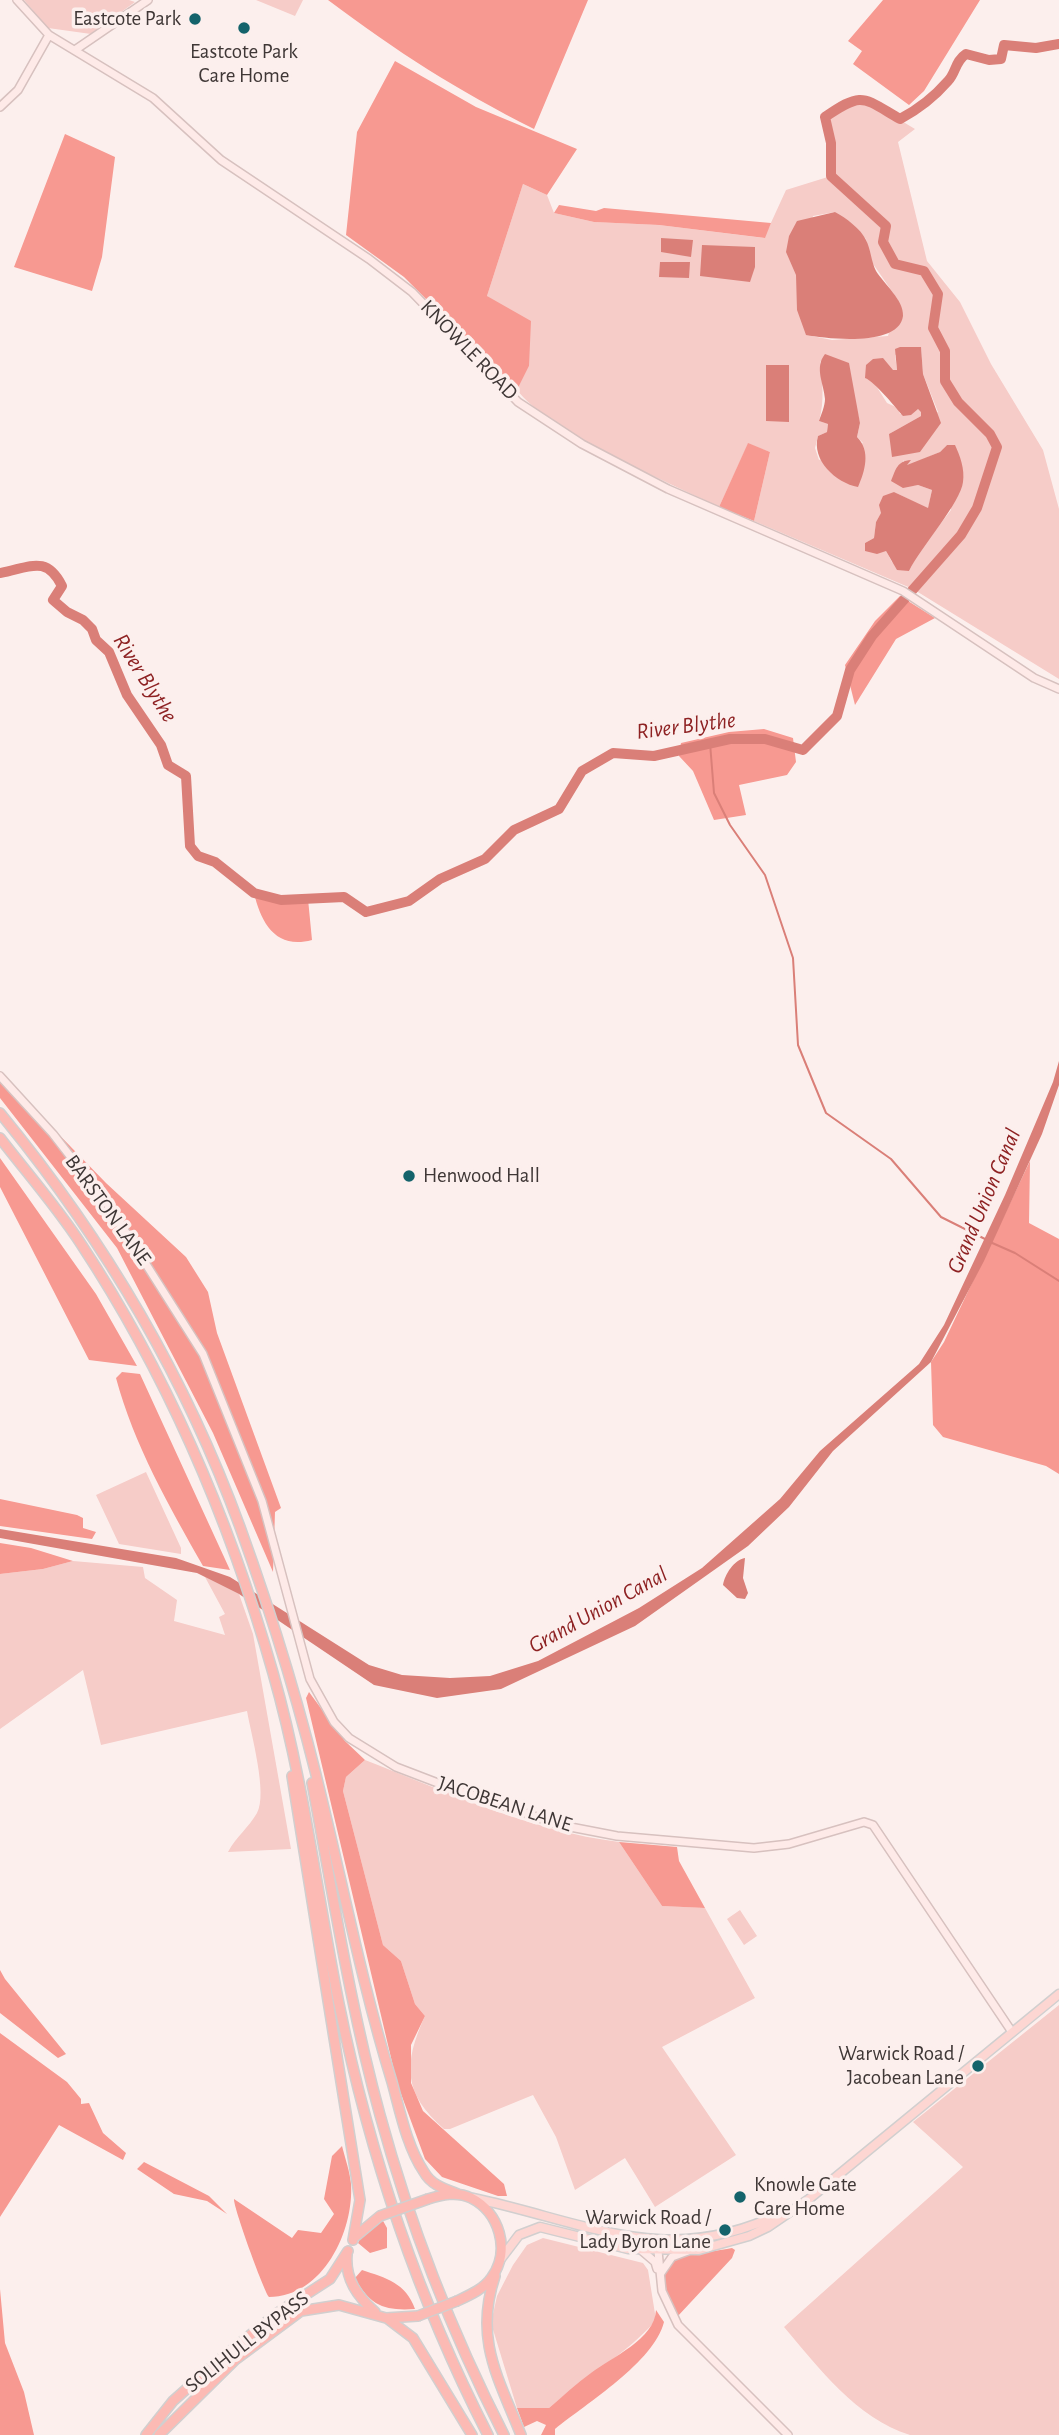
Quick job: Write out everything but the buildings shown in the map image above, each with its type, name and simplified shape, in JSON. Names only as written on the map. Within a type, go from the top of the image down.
[{"type":"highway","points":[[0,1113],[72,1207],[158,1346],[219,1473],[257,1574],[289,1679],[324,1806],[368,2004],[397,2101],[422,2171],[432,2182],[470,2198],[490,2215],[499,2230],[499,2264],[487,2299],[485,2328],[492,2358],[521,2435]]},
{"type":"highway","points":[[0,1138],[79,1241],[147,1353],[205,1475],[241,1569],[281,1701],[293,1751],[340,2006],[366,2117],[401,2236],[441,2337],[488,2435]]},
{"type":"highway","points":[[289,1679],[308,1762],[353,2004],[380,2115],[416,2233],[461,2345],[504,2435]]},
{"type":"highway","points":[[281,1701],[360,2200],[353,2240],[348,2251],[347,2268],[354,2289],[382,2316],[413,2338],[472,2435]]},
{"type":"highway","points":[[353,2240],[380,2216],[428,2199],[458,2194]]},
{"type":"highway","name":"SOLIHULL BYPASS","points":[[146,2435],[173,2401],[254,2331],[330,2279],[348,2251]]},
{"type":"highway","points":[[382,2316],[418,2316],[457,2301],[486,2284],[499,2264]]},
{"type":"highway","name":"SOLIHULL BYPASS","points":[[159,2435],[235,2360],[301,2311],[339,2305],[382,2316]]},
{"type":"highway","points":[[140,2435],[173,2401]]},
{"type":"main road","points":[[499,2264],[519,2235],[540,2227],[641,2250],[657,2251],[690,2251],[749,2236],[808,2199],[1059,1994]]},
{"type":"main road","points":[[470,2198],[591,2229],[638,2238],[697,2241],[764,2221],[808,2199]]},
{"type":"main road","points":[[591,2229],[615,2239],[651,2245],[657,2251]]},
{"type":"street","name":"KNOWLE ROAD","points":[[17,0],[49,35],[153,98],[221,160],[369,259],[412,292],[518,402],[582,444],[668,489],[903,591],[1034,678],[1059,689]]},
{"type":"street","points":[[75,51],[148,0]]},
{"type":"street","points":[[0,107],[18,90],[49,35]]},
{"type":"street","name":"BARSTON LANE","points":[[0,1076],[53,1134],[111,1209],[203,1354]]},
{"type":"street","name":"JACOBEAN LANE","points":[[203,1354],[262,1501],[310,1679],[320,1700],[349,1738],[396,1767],[560,1825],[657,1840],[754,1848],[789,1843],[864,1822],[873,1825],[1012,2032]]},
{"type":"street","points":[[641,2250],[654,2262],[668,2308],[690,2340],[788,2435]]},
{"type":"street","points":[[657,2251],[659,2277]]},
{"type":"street","points":[[659,2277],[665,2263],[690,2251]]},
{"type":"shaded area","points":[[24,0],[135,2],[91,34],[48,28]]},
{"type":"shaded area","points":[[256,0],[303,0],[295,16]]},
{"type":"shaded area","points":[[328,0],[588,0],[534,129],[428,69]]},
{"type":"shaded area","points":[[883,0],[980,0],[924,91],[909,105],[853,64],[862,51],[848,41]]},
{"type":"shaded area","points":[[395,61],[476,107],[577,149],[547,195],[523,184],[487,296],[531,321],[529,366],[517,390],[404,277],[346,235],[357,132]]},
{"type":"shaded area","points":[[865,99],[915,129],[898,142],[927,261],[960,302],[991,364],[1043,450],[1059,509],[1059,679],[913,589],[754,521],[770,452],[748,444],[719,507],[581,438],[532,406],[517,390],[529,366],[487,296],[523,184],[547,195],[554,213],[594,222],[659,225],[764,238],[786,190],[831,176],[831,143],[825,117],[850,100]],"holes":[[[835,212],[866,239],[871,261],[898,300],[888,336],[832,340],[807,335],[801,319],[797,289],[800,261],[813,216]],[[921,348],[923,374],[938,412],[889,434],[921,416],[918,409],[900,414],[898,408],[887,403],[873,381],[897,370],[895,355]],[[820,361],[855,401],[860,423],[857,437],[863,443],[819,460],[815,448],[818,436],[827,432],[828,424],[819,421],[822,398]],[[947,445],[951,510],[918,553],[909,571],[892,562],[886,551],[865,543],[874,538],[876,522],[894,492],[928,509],[932,490],[918,485],[903,487],[903,460],[907,466],[940,452]]]},
{"type":"shaded area","points":[[65,134],[115,157],[102,257],[92,291],[14,267]]},
{"type":"shaded area","points":[[559,205],[596,211],[604,208],[771,223],[765,238],[659,225],[594,222],[554,213]]},
{"type":"shaded area","points":[[835,212],[853,224],[864,236],[876,271],[900,304],[903,316],[899,326],[889,333],[861,339],[806,335],[797,310],[796,275],[786,252],[789,236],[797,221]]},
{"type":"shaded area","points":[[661,238],[693,240],[691,257],[661,252]]},
{"type":"shaded area","points":[[702,245],[755,247],[755,267],[750,282],[700,276]]},
{"type":"shaded area","points":[[660,262],[690,262],[689,278],[659,277]]},
{"type":"shaded area","points":[[921,347],[923,374],[941,423],[920,452],[892,457],[889,434],[921,416],[921,412],[918,409],[911,415],[903,416],[879,389],[865,378],[866,365],[873,359],[883,358],[893,370],[897,370],[895,349]]},
{"type":"shaded area","points":[[825,354],[849,363],[860,423],[857,437],[865,455],[858,487],[841,481],[827,469],[818,454],[818,436],[827,432],[828,424],[819,421],[825,402],[820,365]]},
{"type":"shaded area","points":[[766,365],[789,365],[789,422],[766,421]]},
{"type":"shaded area","points":[[748,443],[770,452],[754,521],[719,507]]},
{"type":"shaded area","points":[[947,445],[955,445],[963,467],[961,491],[909,571],[897,570],[886,551],[877,554],[865,551],[865,543],[874,538],[876,522],[881,513],[879,505],[883,496],[894,492],[928,508],[932,490],[918,485],[903,488],[891,481],[903,462],[911,460],[907,465],[940,452]]},
{"type":"shaded area","points":[[900,596],[935,618],[896,639],[855,705],[845,665],[875,621]]},
{"type":"shaded area","points":[[764,729],[793,738],[796,762],[787,775],[739,785],[746,815],[714,820],[693,771],[679,756],[681,743],[729,732]]},
{"type":"shaded area","points":[[254,893],[281,900],[308,899],[312,940],[289,941],[272,932],[261,914]]},
{"type":"shaded area","points":[[1059,1061],[1059,1085],[1042,1134],[984,1261],[931,1362],[833,1451],[789,1507],[748,1546],[635,1626],[501,1689],[437,1698],[374,1685],[239,1594],[197,1573],[0,1538],[0,1529],[176,1558],[230,1577],[369,1665],[402,1675],[450,1678],[490,1676],[538,1661],[639,1608],[702,1568],[780,1499],[820,1451],[919,1364],[944,1325],[1005,1195],[1053,1082]]},
{"type":"shaded area","points":[[0,1074],[106,1183],[186,1257],[208,1292],[217,1333],[281,1508],[275,1512],[273,1572],[213,1433],[117,1248],[0,1098]]},
{"type":"shaded area","points":[[0,1158],[96,1294],[137,1366],[89,1360],[0,1187]]},
{"type":"shaded area","points":[[1030,1161],[1029,1223],[1059,1239],[1059,1474],[1046,1466],[943,1437],[933,1425],[931,1362],[944,1342]]},
{"type":"shaded area","points":[[122,1372],[140,1374],[230,1570],[203,1566],[178,1521],[132,1427],[116,1378]]},
{"type":"shaded area","points":[[146,1472],[181,1548],[181,1554],[119,1544],[96,1495]]},
{"type":"shaded area","points":[[0,1499],[77,1515],[83,1518],[83,1528],[96,1532],[92,1539],[0,1526]]},
{"type":"shaded area","points":[[0,1543],[31,1548],[73,1561],[43,1569],[0,1574]]},
{"type":"shaded area","points":[[745,1558],[743,1578],[748,1593],[745,1599],[737,1598],[723,1585],[731,1568]]},
{"type":"shaded area","points":[[73,1561],[143,1567],[145,1578],[177,1600],[174,1621],[225,1635],[219,1617],[225,1614],[205,1577],[239,1594],[253,1634],[291,1849],[228,1852],[254,1818],[260,1804],[260,1778],[247,1711],[101,1745],[83,1670],[0,1729],[0,1574],[43,1569]]},
{"type":"shaded area","points":[[309,1692],[345,1741],[365,1760],[346,1777],[343,1791],[383,1945],[401,1961],[415,2004],[425,2016],[411,2045],[411,2083],[423,2111],[504,2184],[507,2196],[498,2196],[442,2177],[425,2159],[397,2083],[306,1698]]},
{"type":"shaded area","points":[[365,1760],[522,1820],[586,1837],[619,1842],[662,1906],[705,1908],[755,1998],[662,2047],[736,2155],[655,2207],[625,2158],[575,2190],[556,2137],[533,2095],[450,2129],[444,2129],[431,2116],[414,2090],[411,2077],[413,2049],[425,2016],[415,2004],[401,1961],[383,1945],[343,1791],[346,1777]]},
{"type":"shaded area","points":[[619,1842],[677,1847],[679,1861],[705,1908],[662,1906]]},
{"type":"shaded area","points":[[740,1910],[757,1936],[744,1945],[727,1919]]},
{"type":"shaded area","points":[[0,1970],[66,2054],[58,2058],[0,2013]]},
{"type":"shaded area","points":[[1059,2005],[1059,2435],[910,2435],[872,2417],[856,2404],[825,2375],[784,2327],[963,2167],[913,2122]]},
{"type":"shaded area","points":[[0,2033],[67,2082],[81,2099],[81,2104],[89,2103],[103,2133],[126,2153],[123,2160],[59,2125],[0,2217]]},
{"type":"shaded area","points":[[342,2146],[349,2170],[351,2202],[341,2240],[319,2274],[305,2286],[288,2294],[269,2297],[249,2248],[234,2199],[292,2238],[298,2230],[321,2233],[334,2214],[324,2199],[332,2156]]},
{"type":"shaded area","points":[[144,2162],[209,2196],[227,2214],[207,2201],[174,2194],[137,2169]]},
{"type":"shaded area","points":[[382,2219],[387,2228],[387,2248],[370,2253],[358,2243],[363,2232]]},
{"type":"shaded area","points":[[543,2238],[643,2263],[648,2270],[656,2320],[619,2354],[549,2408],[517,2408],[491,2323],[497,2296],[513,2265],[527,2245]]},
{"type":"shaded area","points":[[732,2248],[735,2250],[732,2258],[677,2317],[668,2296],[665,2280],[667,2269],[683,2257]]},
{"type":"shaded area","points":[[362,2270],[401,2287],[415,2309],[395,2309],[373,2301],[355,2278]]},
{"type":"shaded area","points":[[0,2289],[5,2343],[24,2392],[34,2435],[0,2435]]},
{"type":"shaded area","points":[[656,2310],[664,2322],[658,2337],[634,2367],[555,2429],[555,2435],[541,2435],[546,2425],[537,2421],[524,2427],[517,2408],[549,2408],[586,2377],[641,2338],[654,2320]]},
{"type":"waterway","name":"River Blythe","points":[[0,573],[36,566],[50,570],[56,576],[62,586],[53,600],[92,629],[96,640],[109,652],[127,695],[161,745],[168,765],[186,776],[190,846],[198,856],[215,862],[254,893],[281,900],[344,897],[366,912],[409,901],[440,879],[485,859],[514,830],[559,809],[582,771],[613,753],[654,756],[730,739],[765,739],[803,750],[837,716],[850,670],[872,636],[961,535],[977,508],[997,447],[990,434],[958,402],[945,381],[945,351],[933,328],[938,294],[924,271],[895,264],[883,242],[886,226],[831,176],[831,143],[825,117],[847,103],[862,100],[900,119],[937,92],[951,78],[966,54],[989,60],[1001,59],[1004,45],[1036,48],[1059,44]]},
{"type":"waterway","name":"Grand Union Canal","points":[[710,743],[714,793],[730,825],[765,875],[793,958],[798,1045],[826,1113],[891,1159],[941,1217],[985,1239]]},
{"type":"waterway","name":"Grand Union Canal","points":[[990,1242],[1015,1253],[1059,1281]]},
{"type":"place","name":"Eastcote Park","points":[[195,19]]},
{"type":"place","name":"Eastcote Park Care Home","points":[[244,28]]},
{"type":"place","name":"Henwood Hall","points":[[409,1176]]},
{"type":"place","name":"Warwick Road / Jacobean Lane","points":[[978,2066]]},
{"type":"place","name":"Knowle Gate Care Home","points":[[740,2197]]},
{"type":"place","name":"Warwick Road / Lady Byron Lane","points":[[725,2230]]}]
